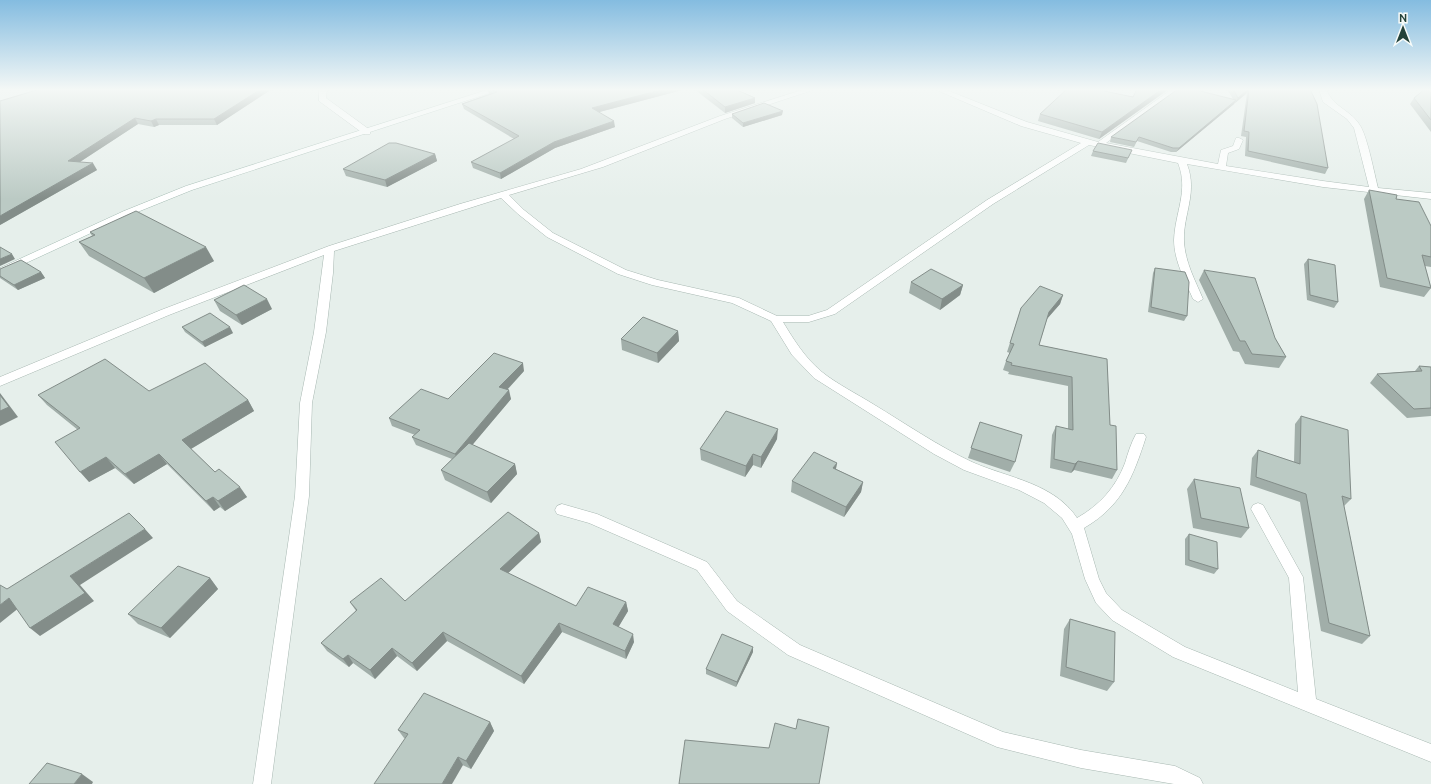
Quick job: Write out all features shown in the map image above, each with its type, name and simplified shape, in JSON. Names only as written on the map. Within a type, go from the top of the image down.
[{"type":"street","points":[[358,126],[367,132]]},
{"type":"street","points":[[0,272],[127,212],[189,188],[387,126]]},
{"type":"street","points":[[0,382],[91,342],[197,299],[329,251],[446,211],[583,171],[637,153],[702,126]]},
{"type":"street","points":[[1030,126],[1088,142],[1182,160],[1323,184],[1375,191],[1431,196]]},
{"type":"street","points":[[1100,144],[1126,126]]},
{"type":"street","points":[[1356,126],[1358,128],[1375,191]]},
{"type":"street","points":[[1222,167],[1224,152],[1236,147],[1239,140]]},
{"type":"street","points":[[503,194],[521,212],[550,235],[622,272],[656,283],[735,300],[775,319],[809,319],[831,312],[990,202],[1088,142]]},
{"type":"street","points":[[1182,160],[1186,172],[1187,196],[1178,239],[1181,258],[1198,299]]},
{"type":"street","points":[[262,784],[302,496],[306,403],[320,332],[328,273],[329,251]]},
{"type":"street","points":[[775,319],[796,352],[818,375],[939,451],[969,466],[1024,486],[1049,499],[1067,514],[1079,532],[1092,579],[1102,598],[1117,615],[1179,652],[1431,753]]},
{"type":"street","points":[[1075,526],[1092,518],[1106,507],[1128,476],[1140,437]]},
{"type":"street","points":[[1258,509],[1296,578],[1308,704]]},
{"type":"street","points":[[562,510],[592,518],[702,566],[732,606],[794,650],[996,738],[1081,759],[1175,775],[1194,784]]},
{"type":"building","points":[[0,126],[123,126],[68,161],[93,163],[0,216]]},
{"type":"building","points":[[500,126],[601,126],[554,142],[500,173],[471,162],[519,136]]},
{"type":"building","points":[[1080,126],[1111,126],[1102,132]]},
{"type":"building","points":[[1127,126],[1206,126],[1179,148],[1173,148],[1139,137],[1136,142],[1111,137]]},
{"type":"building","points":[[1245,126],[1321,126],[1328,168],[1248,151],[1249,132],[1244,131]]},
{"type":"building","points":[[389,143],[396,143],[435,154],[385,180],[343,169]]},
{"type":"building","points":[[1098,143],[1132,150],[1128,158],[1093,151]]},
{"type":"building","points":[[1369,190],[1397,195],[1396,199],[1419,202],[1431,226],[1431,257],[1422,255],[1431,288],[1387,278]]},
{"type":"building","points":[[136,211],[206,247],[144,278],[79,242],[95,235],[90,232]]},
{"type":"building","points":[[0,247],[12,254],[0,259]]},
{"type":"building","points":[[1308,259],[1335,265],[1338,302],[1310,295]]},
{"type":"building","points":[[21,260],[41,272],[14,285],[0,276],[0,269]]},
{"type":"building","points":[[1155,268],[1185,272],[1189,282],[1187,316],[1151,307]]},
{"type":"building","points":[[931,269],[963,285],[942,299],[911,282]]},
{"type":"building","points":[[1204,270],[1255,278],[1275,338],[1286,357],[1252,354],[1245,341],[1240,341]]},
{"type":"building","points":[[244,285],[267,299],[236,315],[214,300]]},
{"type":"building","points":[[1040,286],[1063,295],[1049,312],[1039,345],[1107,359],[1110,425],[1116,426],[1117,470],[1078,461],[1075,464],[1054,459],[1056,426],[1073,430],[1072,377],[1011,365],[1012,363],[1006,361],[1014,344],[1010,343],[1021,308]]},
{"type":"building","points":[[210,313],[230,327],[202,342],[182,327]]},
{"type":"building","points":[[643,317],[678,331],[657,353],[621,339]]},
{"type":"building","points":[[494,353],[523,363],[499,387],[509,390],[455,454],[412,437],[420,430],[389,418],[421,389],[448,399]]},
{"type":"building","points":[[105,359],[149,391],[205,363],[248,400],[182,440],[215,472],[219,469],[240,487],[218,501],[213,497],[206,501],[159,454],[125,474],[106,457],[80,472],[55,442],[80,428],[38,395]]},
{"type":"building","points":[[1419,366],[1431,367],[1431,408],[1414,409],[1377,374],[1422,371]]},
{"type":"building","points":[[0,395],[9,407],[0,411]]},
{"type":"building","points":[[726,411],[778,429],[761,457],[753,454],[746,466],[700,449]]},
{"type":"building","points":[[1301,416],[1348,430],[1351,499],[1342,496],[1370,636],[1329,623],[1306,494],[1256,477],[1258,450],[1300,464]]},
{"type":"building","points":[[980,422],[1022,435],[1015,462],[971,448]]},
{"type":"building","points":[[469,443],[515,464],[487,492],[441,470]]},
{"type":"building","points":[[814,452],[837,463],[833,468],[863,482],[846,507],[792,481]]},
{"type":"building","points":[[1194,479],[1240,488],[1249,528],[1201,518]]},
{"type":"building","points":[[508,512],[539,533],[500,569],[576,606],[588,587],[626,602],[613,624],[633,634],[625,651],[559,623],[521,676],[443,632],[412,663],[392,648],[370,670],[348,655],[343,659],[321,643],[357,610],[350,602],[381,578],[405,601]]},
{"type":"building","points":[[129,513],[145,529],[70,576],[85,593],[30,628],[9,598],[0,605],[0,585],[7,589]]},
{"type":"building","points":[[1189,534],[1217,542],[1218,569],[1189,560]]},
{"type":"building","points":[[178,566],[210,578],[161,628],[128,614]]},
{"type":"building","points":[[1070,619],[1115,632],[1114,682],[1066,667]]},
{"type":"building","points":[[722,634],[753,647],[737,682],[706,669]]},
{"type":"building","points":[[424,693],[490,722],[466,761],[458,757],[442,784],[374,784],[408,734],[398,730]]},
{"type":"building","points":[[798,719],[829,727],[819,784],[679,784],[685,740],[769,748],[775,723],[796,729]]},
{"type":"building","points":[[47,763],[82,774],[74,784],[29,784]]}]
